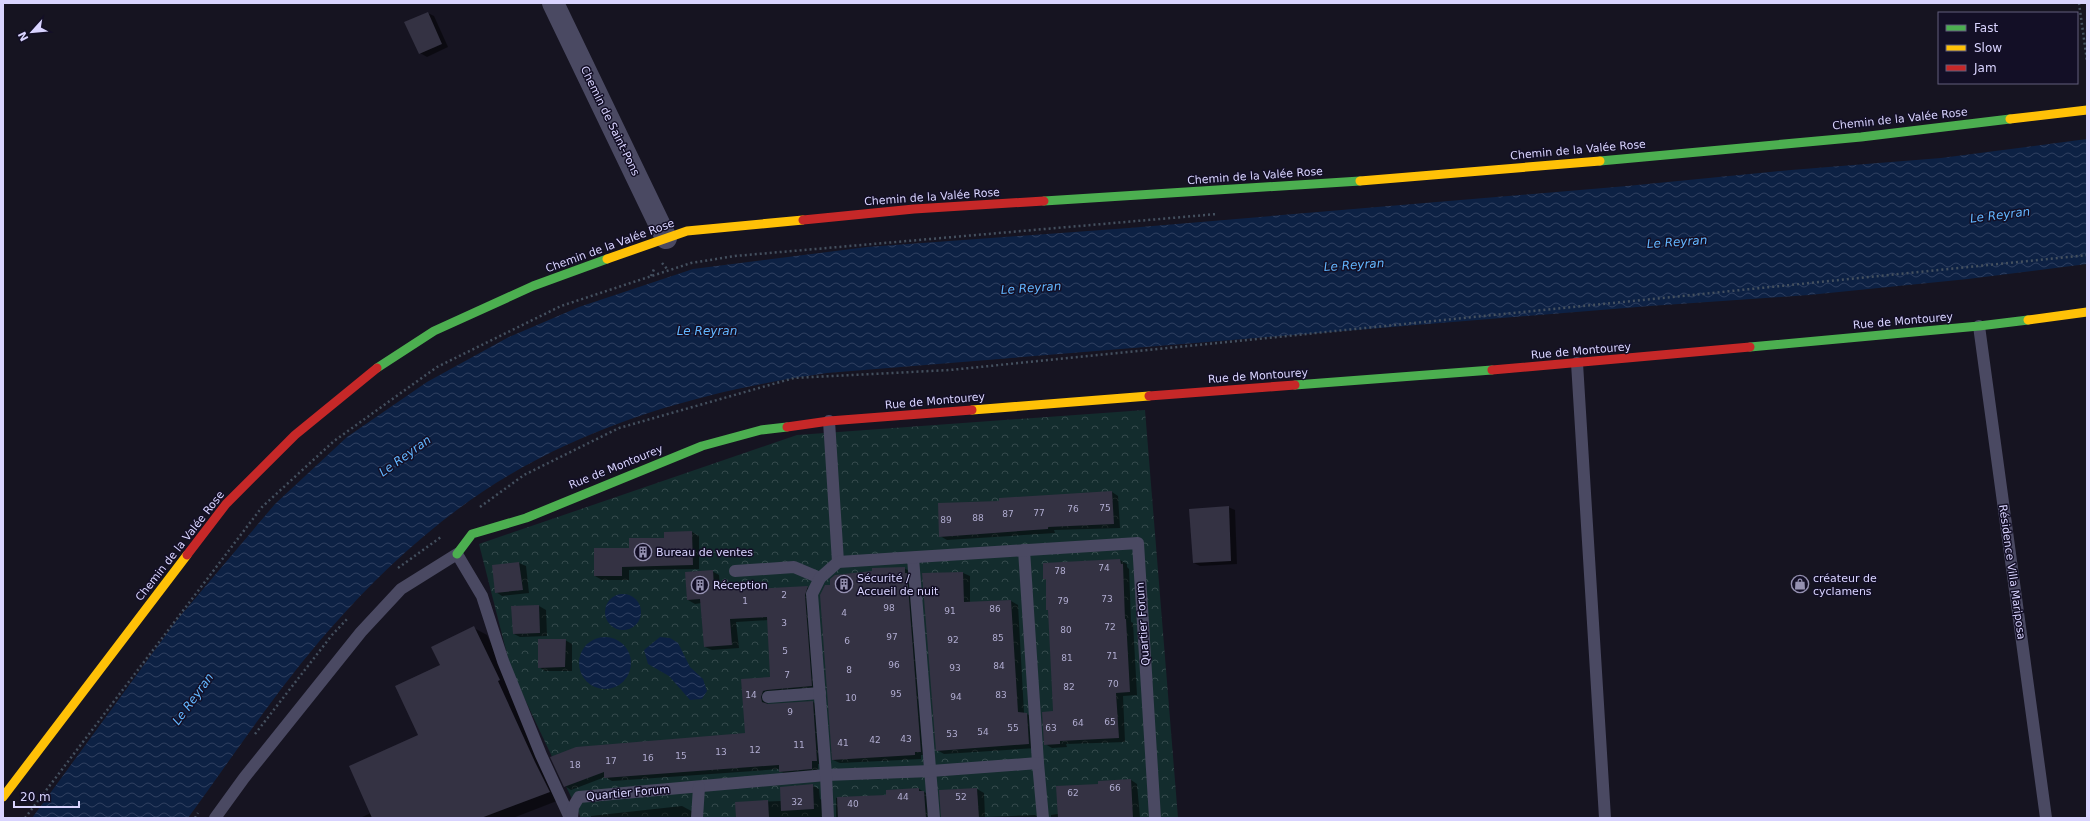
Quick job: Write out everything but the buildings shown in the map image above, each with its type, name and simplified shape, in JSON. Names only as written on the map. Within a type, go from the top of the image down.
[{"type":"street","name":"Chemin de Saint-Pons","points":[[553,3],[666,238]]},
{"type":"street","name":"Chemin de la Valée Rose","points":[[3,797],[226,504],[295,435],[376,369],[434,330],[533,286],[687,231],[906,210],[1396,179],[1861,137],[2087,110]]},
{"type":"street","name":"Rue de Montourey","points":[[457,554],[472,534],[526,518],[702,446],[761,430],[830,421],[1577,363],[1979,326],[2087,312]]},
{"type":"lane","name":"Résidence Villa Mariposa","points":[[1979,326],[2046,818]]},
{"type":"lane","points":[[1577,363],[1605,818]]},
{"type":"lane","points":[[828,818],[812,594],[820,578],[838,562],[830,421]]},
{"type":"lane","name":"Quartier Forum","points":[[838,562],[1138,543],[1155,818]]},
{"type":"lane","points":[[1024,550],[1043,818]]},
{"type":"lane","points":[[215,818],[244,778],[361,632],[401,589],[457,554],[482,596],[503,661],[541,754],[571,818]]},
{"type":"lane","points":[[913,558],[934,818]]},
{"type":"lane","points":[[735,571],[794,567],[820,578]]},
{"type":"lane","points":[[768,697],[820,693]]},
{"type":"lane","name":"Quartier Forum","points":[[571,818],[573,808],[579,797],[826,775],[931,771],[1038,763]]},
{"type":"lane","points":[[697,818],[699,786]]},
{"type":"path","points":[[2079,3],[2087,61]]},
{"type":"path","points":[[25,818],[262,507],[334,441],[437,367],[561,306],[691,263],[735,256],[1220,214]]},
{"type":"green space","points":[[1145,410],[1178,818],[581,818],[511,670],[479,544],[797,435]]},
{"type":"water","name":"Le Reyran","points":[[2087,139],[2087,264],[1968,279],[1809,295],[1650,306],[827,373],[716,394],[644,415],[608,427],[540,458],[510,474],[454,512],[401,556],[353,604],[311,651],[274,698],[188,818],[32,818],[176,621],[275,504],[347,437],[427,382],[507,338],[579,307],[693,269],[867,247],[1129,228],[1627,186],[1791,170],[1941,158]]},
{"type":"water","points":[[623,594],[633,597],[638,602],[641,612],[638,622],[633,627],[623,630],[613,627],[608,622],[605,612],[608,602],[613,597]]},
{"type":"water","points":[[605,637],[619,641],[627,649],[631,663],[627,677],[619,685],[605,689],[591,685],[583,677],[579,663],[583,649],[591,641]]},
{"type":"water","points":[[660,637],[670,638],[678,643],[690,667],[703,679],[707,691],[702,699],[690,700],[669,676],[648,664],[644,650]]},
{"type":"traffic: fast","points":[[1600,161],[1861,137],[2010,119]]},
{"type":"traffic: fast","points":[[1044,201],[1360,181]]},
{"type":"traffic: fast","points":[[377,368],[434,331],[533,286],[607,259]]},
{"type":"traffic: fast","points":[[1750,347],[1979,326],[2028,320]]},
{"type":"traffic: fast","points":[[1295,385],[1492,370]]},
{"type":"traffic: fast","points":[[457,554],[472,534],[526,518],[702,446],[761,430],[787,427]]},
{"type":"traffic: slow","points":[[2010,119],[2087,110]]},
{"type":"traffic: slow","points":[[1360,181],[1600,161]]},
{"type":"traffic: slow","points":[[607,259],[687,231],[803,220]]},
{"type":"traffic: slow","points":[[2028,320],[2087,312]]},
{"type":"traffic: slow","points":[[972,410],[1149,396]]},
{"type":"traffic: slow","points":[[3,797],[187,555]]},
{"type":"traffic: jam","points":[[803,220],[914,209],[1044,201]]},
{"type":"traffic: jam","points":[[1492,370],[1750,347]]},
{"type":"traffic: jam","points":[[187,555],[226,504],[295,435],[377,368]]},
{"type":"traffic: jam","points":[[1149,396],[1295,385]]},
{"type":"traffic: jam","points":[[787,427],[829,421],[972,410]]},
{"type":"place","name":"Bureau de ventes","points":[[643,552]]},
{"type":"place","name":"Sécurité / Accueil de nuit","points":[[844,584]]},
{"type":"place","name":"créateur de cyclamens","points":[[1800,584]]},
{"type":"place","name":"Réception","points":[[700,585]]}]
